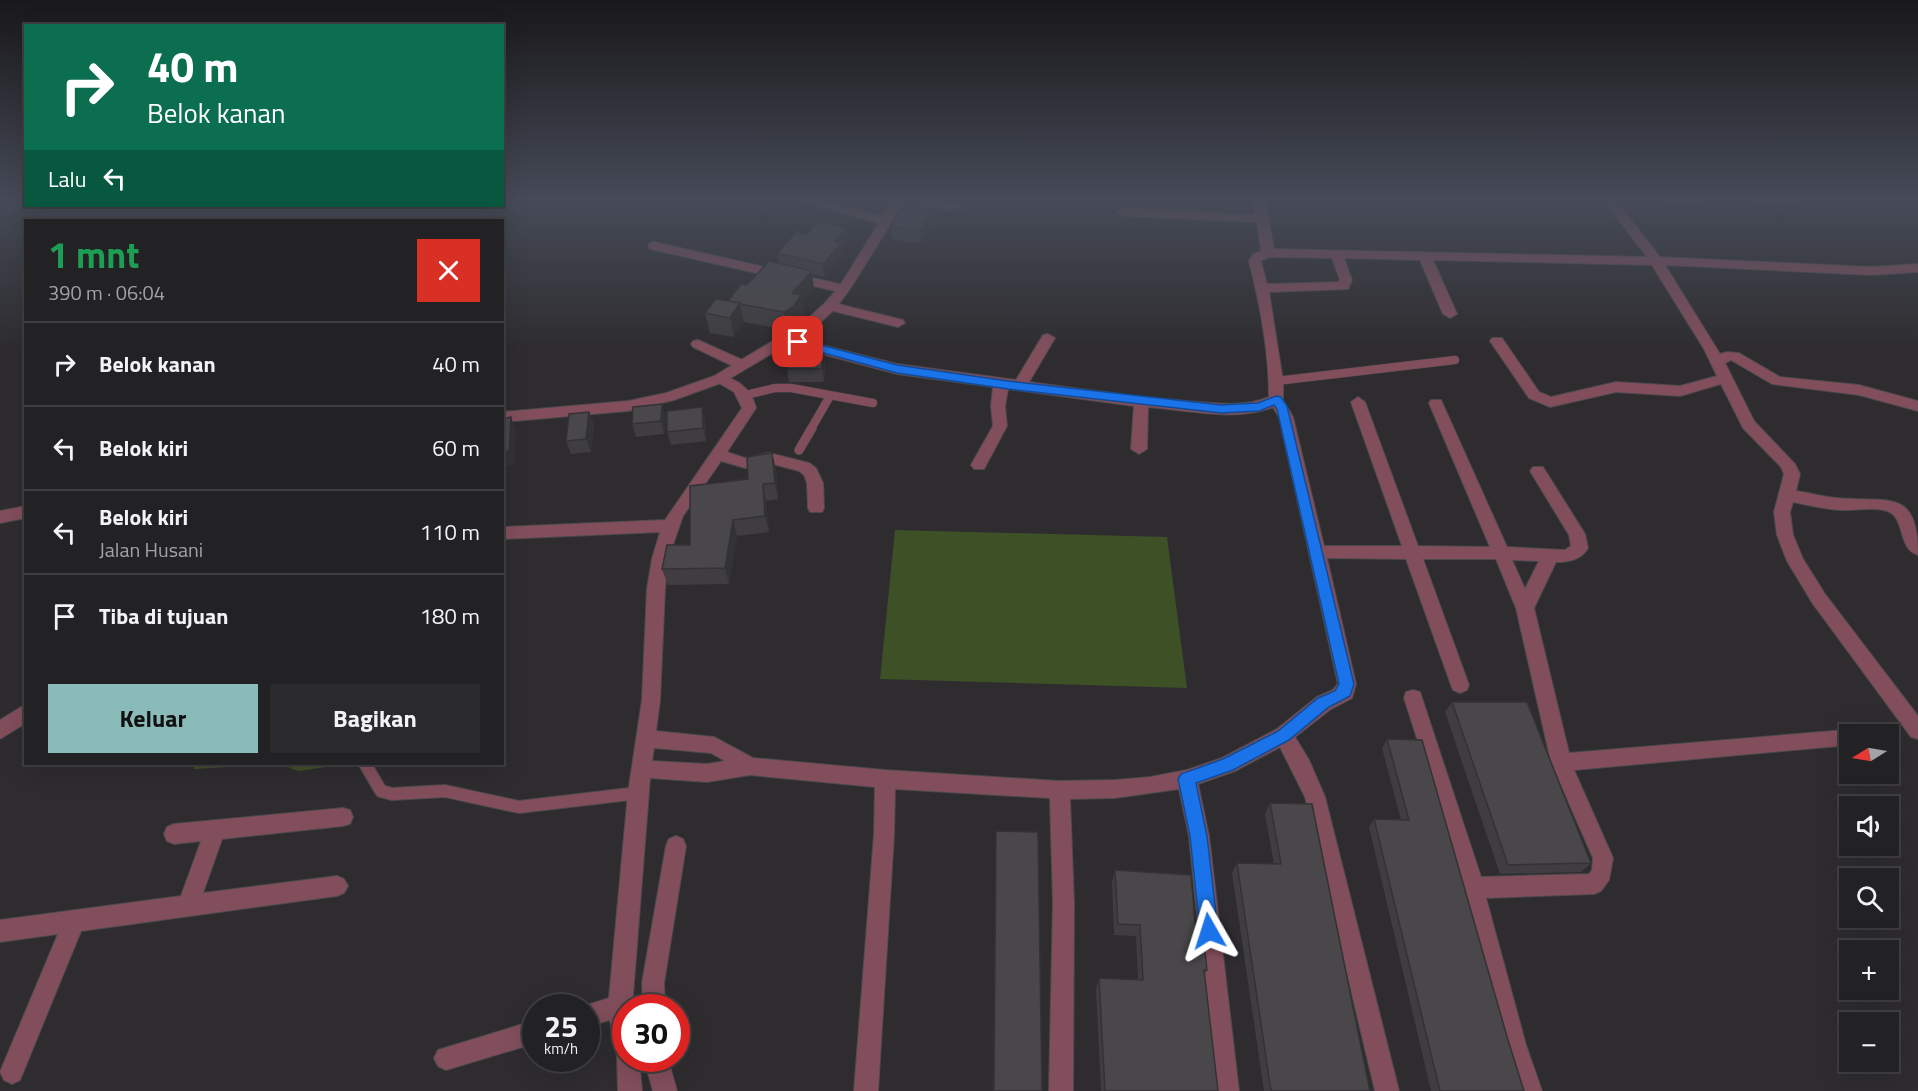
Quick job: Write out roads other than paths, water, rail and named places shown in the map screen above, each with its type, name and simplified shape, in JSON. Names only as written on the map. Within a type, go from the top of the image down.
[{"type":"street","points":[[671,250],[844,289]]},
{"type":"street","points":[[504,417],[628,406],[669,397],[719,379],[808,326],[830,306],[844,289],[868,250]]},
{"type":"street","points":[[1648,250],[1717,361],[1748,424],[1787,464],[1792,474],[1782,512],[1785,535],[1795,561],[1819,599],[1918,731]]},
{"type":"street","points":[[641,769],[707,773],[750,766],[885,779],[1059,790],[1114,789],[1187,779],[1228,765],[1284,735],[1324,703],[1345,692],[1347,684],[1286,417],[1276,400],[1276,381],[1262,288],[1255,259],[1268,253],[1656,261],[1871,271],[1918,268]]},
{"type":"street","points":[[1262,288],[1342,286],[1346,280],[1337,255]]},
{"type":"street","points":[[1425,256],[1450,314]]},
{"type":"street","points":[[830,306],[898,323]]},
{"type":"street","points":[[808,326],[811,345]]},
{"type":"street","points":[[1020,386],[1048,338]]},
{"type":"street","points":[[786,339],[897,369],[1141,402],[1231,409],[1259,407],[1276,400]]},
{"type":"street","points":[[1497,341],[1534,394],[1550,402],[1616,387],[1680,391],[1725,378]]},
{"type":"street","points":[[698,344],[742,365]]},
{"type":"street","points":[[1717,361],[1727,356],[1734,356],[1777,381],[1859,390],[1918,406]]},
{"type":"street","points":[[621,994],[638,793],[651,700],[656,590],[660,559],[670,526],[690,491],[749,408],[746,395],[740,389],[719,379]]},
{"type":"street","points":[[979,465],[1000,426],[998,405],[1001,384]]},
{"type":"street","points":[[1139,449],[1141,402]]},
{"type":"street","points":[[1358,402],[1460,686]]},
{"type":"street","points":[[1436,403],[1525,608],[1561,762],[1604,858],[1602,873],[1594,884],[1472,888]]},
{"type":"street","points":[[716,454],[746,463],[769,458],[804,467],[811,472],[815,483],[816,508]]},
{"type":"street","points":[[1315,552],[1500,553],[1550,556],[1573,554],[1580,548],[1577,534],[1538,471]]},
{"type":"street","points":[[1786,495],[1837,504],[1890,505],[1902,513],[1913,543],[1918,549]]},
{"type":"street","points":[[0,517],[24,512]]},
{"type":"street","points":[[504,533],[670,526]]},
{"type":"street","points":[[1525,608],[1550,556]]},
{"type":"street","points":[[1413,698],[1464,854],[1514,1045],[1530,1091]]},
{"type":"street","points":[[0,731],[24,713]]},
{"type":"street","points":[[1284,735],[1302,766],[1315,797],[1387,1091]]},
{"type":"street","points":[[645,739],[714,745],[750,766]]},
{"type":"street","points":[[1561,762],[1839,739]]},
{"type":"street","points":[[866,1091],[884,835],[885,779]]},
{"type":"street","points":[[1187,779],[1199,836],[1227,1091]]},
{"type":"street","points":[[1059,790],[1063,844],[1064,956],[1061,1091]]},
{"type":"street","points":[[174,834],[343,817]]},
{"type":"street","points":[[188,906],[215,830]]},
{"type":"street","points":[[653,994],[653,983],[676,846]]},
{"type":"street","points":[[0,931],[337,886]]},
{"type":"street","points":[[12,1072],[74,921]]},
{"type":"street","points":[[446,1058],[522,1035]]},
{"type":"street","points":[[628,1072],[630,1091]]},
{"type":"street","points":[[660,1072],[665,1091]]},
{"type":"lane","points":[[1276,381],[1455,360]]},
{"type":"lane","points":[[746,395],[783,388],[873,403]]},
{"type":"lane","points":[[799,450],[830,396]]},
{"type":"lane","points":[[366,765],[381,791],[392,794],[445,791],[519,807],[638,793]]}]
